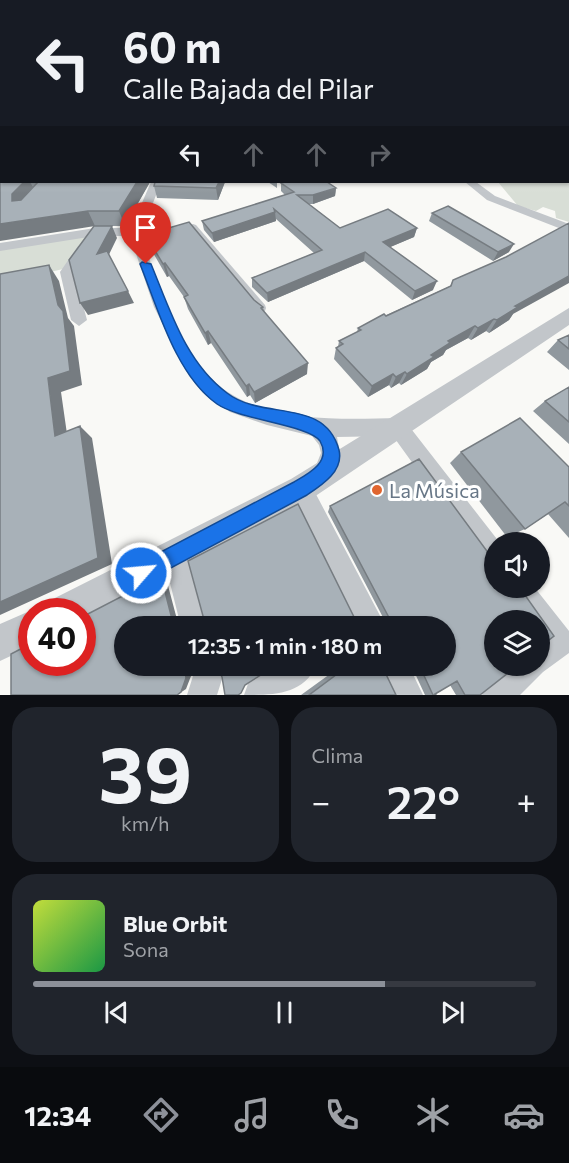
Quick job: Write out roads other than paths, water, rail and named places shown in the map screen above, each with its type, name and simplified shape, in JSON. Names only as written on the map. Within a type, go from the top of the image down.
[{"type":"street","points":[[156,183],[136,232],[138,245],[177,340],[201,378],[223,400],[257,413],[313,425],[348,429],[398,427]]},
{"type":"street","points":[[471,183],[491,198],[569,228]]},
{"type":"street","points":[[193,227],[261,308]]},
{"type":"street","points":[[0,247],[95,231],[136,232]]},
{"type":"street","points":[[79,320],[62,273],[95,231]]},
{"type":"street","points":[[91,598],[301,489],[569,315]]},
{"type":"street","points":[[313,425],[321,430],[331,446],[330,466],[324,474]]},
{"type":"street","points":[[398,427],[484,541]]},
{"type":"street","points":[[301,489],[363,616]]},
{"type":"street","points":[[175,555],[192,616]]},
{"type":"street","points":[[0,643],[18,634]]},
{"type":"street","points":[[202,695],[208,676]]},
{"type":"street","points":[[259,695],[287,676]]},
{"type":"street","points":[[398,676],[408,695]]},
{"type":"street","points":[[497,695],[519,676]]},
{"type":"place","name":"La Música","points":[[377,490]]}]
